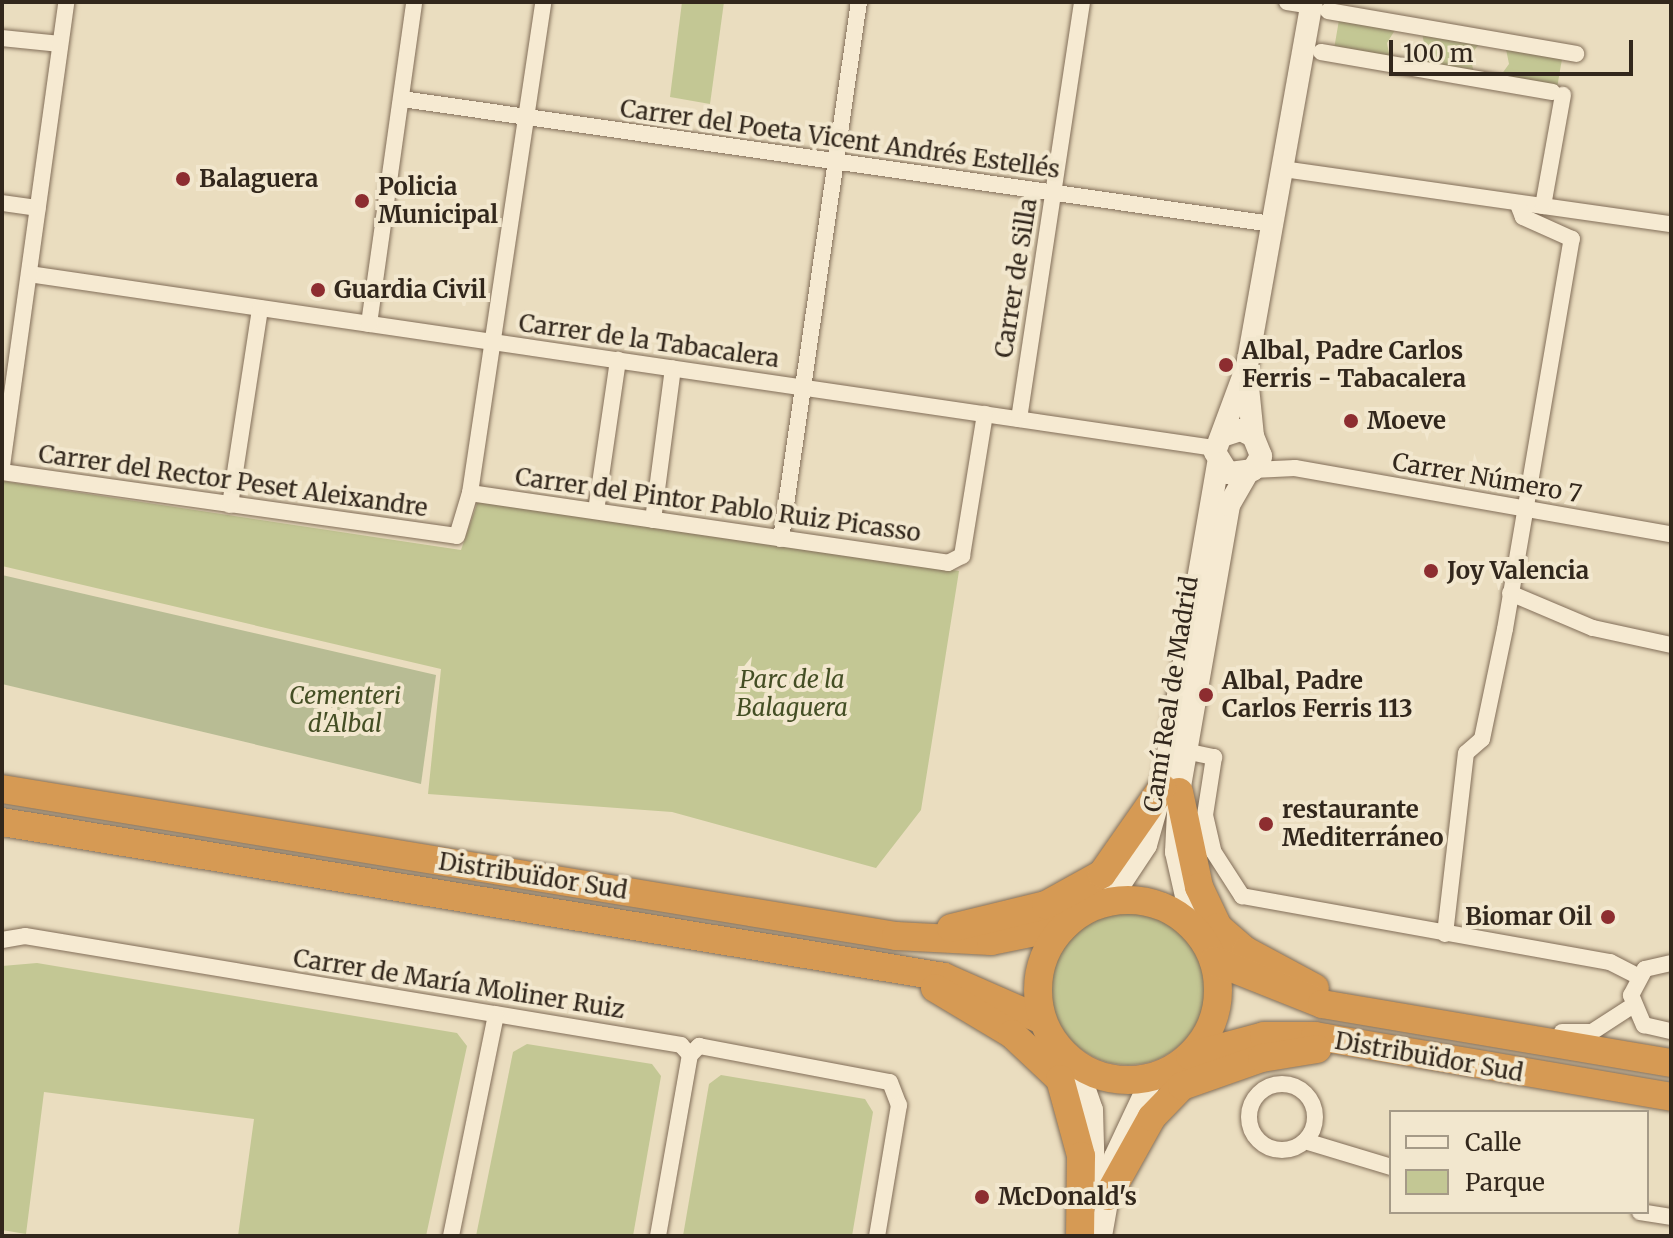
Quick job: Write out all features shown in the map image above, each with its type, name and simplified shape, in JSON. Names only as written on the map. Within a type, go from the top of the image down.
[{"type":"highway","name":"Distribuïdor Sud","points":[[2,789],[896,936],[991,941],[1064,926]]},
{"type":"highway","points":[[896,936],[994,920],[1077,891],[1117,858],[1171,790]]},
{"type":"highway","points":[[1171,790],[1199,887],[1218,927],[1267,963],[1369,1015]]},
{"type":"highway","name":"Distribuïdor Sud","points":[[2,822],[903,970],[986,991],[1042,1020]]},
{"type":"highway","points":[[1109,901],[1169,909],[1193,927],[1214,961],[1216,1012],[1190,1056],[1153,1076],[1127,1080],[1076,1064],[1042,1020],[1039,970],[1064,926],[1109,901]]},
{"type":"highway","name":"Distribuïdor Sud","points":[[1214,961],[1273,989],[1369,1015],[1671,1063]]},
{"type":"highway","points":[[903,970],[1012,1034],[1060,1079],[1081,1156],[1080,1236]]},
{"type":"highway","name":"Distribuïdor Sud","points":[[1190,1056],[1264,1036],[1366,1044],[1504,1071],[1671,1097]]},
{"type":"highway","points":[[1108,1196],[1152,1117],[1182,1086],[1262,1058],[1366,1044]]},
{"type":"street","points":[[2,469],[66,2]]},
{"type":"street","points":[[369,324],[414,2]]},
{"type":"street","points":[[470,493],[543,2]]},
{"type":"street","points":[[781,539],[859,2]]},
{"type":"street","name":"Carrer de Silla","points":[[1019,419],[1082,2]]},
{"type":"street","points":[[1287,2],[1576,54]]},
{"type":"street","points":[[1254,457],[1247,366],[1272,224],[1317,6]]},
{"type":"street","points":[[2,38],[60,44]]},
{"type":"street","points":[[1321,52],[1558,94],[1543,206]]},
{"type":"street","name":"Carrer del Poeta Vicent Andrés Estellés","points":[[402,99],[1272,224]]},
{"type":"street","points":[[1283,169],[1519,207],[1543,206],[1671,224]]},
{"type":"street","points":[[2,203],[38,208]]},
{"type":"street","points":[[1445,934],[1466,753],[1486,726],[1572,239],[1523,217],[1519,207]]},
{"type":"street","name":"Carrer de la Tabacalera","points":[[29,274],[1219,449]]},
{"type":"street","points":[[230,505],[260,308]]},
{"type":"street","points":[[596,511],[618,360]]},
{"type":"street","name":"Camí Real de Madrid","points":[[1193,927],[1176,852],[1171,790],[1219,449],[1247,366]]},
{"type":"street","points":[[653,520],[673,368]]},
{"type":"street","name":"Carrer del Pintor Pablo Ruiz Picasso","points":[[470,493],[958,562],[985,414]]},
{"type":"street","points":[[1219,449],[1241,430],[1254,457]]},
{"type":"street","points":[[1219,449],[1254,457]]},
{"type":"street","name":"Carrer Número 7","points":[[1254,457],[1295,468],[1671,534]]},
{"type":"street","name":"Camí Real de Madrid","points":[[1109,901],[1146,845],[1185,751],[1229,505],[1254,457]]},
{"type":"street","name":"Carrer del Rector Peset Aleixandre","points":[[2,469],[230,505],[457,536],[470,493]]},
{"type":"street","points":[[1510,593],[1593,628],[1671,645]]},
{"type":"street","points":[[1185,751],[1214,757],[1205,815],[1213,851],[1242,896],[1610,962],[1638,976],[1671,963]]},
{"type":"street","name":"Carrer de María Moliner Ruiz","points":[[2,940],[25,936],[681,1045],[690,1055],[699,1046],[880,1077],[896,1089],[877,1236]]},
{"type":"street","points":[[1638,976],[1632,1006],[1644,1025],[1671,1031]]},
{"type":"street","points":[[1486,1033],[1592,1032],[1632,1006]]},
{"type":"street","points":[[451,1236],[496,1015]]},
{"type":"street","points":[[658,1236],[690,1055]]},
{"type":"street","points":[[1076,1064],[1092,1110],[1089,1236]]},
{"type":"street","points":[[1504,1071],[1671,1109]]},
{"type":"street","points":[[1101,1236],[1122,1135],[1153,1076]]},
{"type":"street","points":[[1305,1141],[1316,1116],[1310,1098],[1286,1083],[1260,1092],[1249,1110],[1257,1139],[1286,1150],[1305,1141],[1389,1166]]},
{"type":"street","points":[[1646,1214],[1671,1225]]},
{"type":"street","points":[[1649,1214],[1671,1217]]},
{"type":"green space","points":[[682,2],[724,2],[710,104],[670,97]]},
{"type":"green space","points":[[1339,20],[1395,30],[1387,43],[1390,59],[1334,49]]},
{"type":"green space","points":[[1422,34],[1479,44],[1470,56],[1474,73],[1417,63],[1426,51]]},
{"type":"green space","points":[[1506,49],[1562,59],[1557,88],[1501,75],[1509,64]]},
{"type":"green space","name":"Parc de la Balaguera","points":[[2,481],[461,550],[478,501],[959,571],[921,810],[876,868],[672,812],[428,794],[441,669],[2,566]]},
{"type":"green space","name":"Cementeri d'Albal","points":[[2,575],[436,675],[421,784],[2,684]]},
{"type":"green space","points":[[1128,911],[1157,917],[1182,934],[1199,959],[1205,988],[1199,1017],[1182,1042],[1157,1059],[1128,1065],[1099,1059],[1074,1042],[1057,1017],[1051,988],[1057,959],[1074,934],[1099,917]]},
{"type":"green space","points":[[37,963],[457,1033],[467,1046],[426,1236],[238,1236],[254,1119],[44,1092],[26,1234],[2,1230],[2,966]]},
{"type":"green space","points":[[527,1044],[652,1064],[661,1076],[633,1236],[476,1236],[513,1052]]},
{"type":"green space","points":[[721,1075],[865,1099],[873,1112],[852,1236],[683,1236],[709,1084]]},
{"type":"place","name":"Balaguera","points":[[183,179]]},
{"type":"place","name":"Policia Municipal","points":[[362,201]]},
{"type":"place","name":"Guardia Civil","points":[[318,290]]},
{"type":"place","name":"Albal, Padre Carlos Ferris - Tabacalera","points":[[1226,365]]},
{"type":"place","name":"Moeve","points":[[1351,421]]},
{"type":"place","name":"Joy Valencia","points":[[1431,571]]},
{"type":"place","name":"Albal, Padre Carlos Ferris 113","points":[[1206,695]]},
{"type":"place","name":"restaurante Mediterráneo","points":[[1266,824]]},
{"type":"place","name":"Biomar Oil","points":[[1608,917]]},
{"type":"place","name":"McDonald's","points":[[982,1197]]}]
